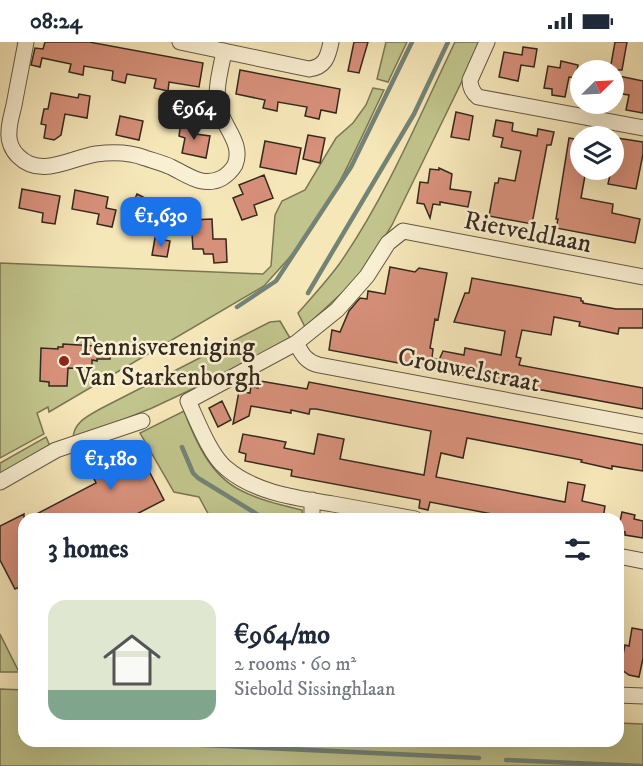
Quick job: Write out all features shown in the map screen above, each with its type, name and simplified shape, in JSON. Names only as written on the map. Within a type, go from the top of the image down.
[{"type":"street","points":[[27,42],[8,134],[12,150],[22,160],[33,166],[45,168],[94,154],[118,153],[141,156],[171,167],[194,180],[205,182],[217,180],[228,174],[235,165],[237,152],[234,138],[224,123],[218,106],[218,86],[224,51]]},
{"type":"street","points":[[180,42],[309,69],[317,68],[325,62],[332,42]]},
{"type":"street","points":[[485,47],[470,80],[471,89],[478,97],[643,128]]},
{"type":"street","name":"Rietveldlaan","points":[[296,343],[337,310],[367,276],[388,243],[404,231],[643,277]]},
{"type":"street","points":[[296,343],[188,401],[215,456],[225,468],[267,490],[382,513]]},
{"type":"street","name":"Crouwelstraat","points":[[296,343],[302,355],[319,365],[643,426]]},
{"type":"street","points":[[0,482],[56,450],[142,422]]},
{"type":"street","points":[[312,500],[312,513]]},
{"type":"street","points":[[624,557],[643,561]]},
{"type":"street","points":[[624,695],[643,696]]},
{"type":"green space","points":[[386,42],[407,42],[388,82],[377,79]]},
{"type":"green space","points":[[455,42],[481,42],[392,225],[358,278],[305,327],[298,313],[340,263],[373,210],[402,155]]},
{"type":"green space","name":"Tennisvereniging Van Starkenborgh","points":[[373,88],[384,90],[337,187],[303,241],[264,286],[49,412],[48,407],[37,413],[44,434],[0,458],[0,263],[263,274],[271,266],[275,215],[282,201],[305,190],[336,138],[353,123],[366,105]]},
{"type":"green space","points":[[280,321],[290,338],[250,362],[152,408],[73,438],[79,424],[100,409],[270,322]]},
{"type":"green space","points":[[184,411],[205,456],[229,483],[247,494],[302,510],[302,513],[208,513],[199,497],[174,492],[140,433]]},
{"type":"green space","points":[[46,437],[50,446],[0,474],[0,463]]},
{"type":"green space","points":[[0,634],[18,672],[0,672]]},
{"type":"green space","points":[[0,689],[18,690],[18,747],[624,747],[624,723],[643,724],[643,766],[0,766]]},
{"type":"building","points":[[45,42],[89,42],[203,63],[199,87],[169,82],[168,91],[154,88],[156,79],[127,74],[125,83],[112,80],[113,71],[84,66],[83,75],[69,72],[71,64],[42,58],[40,67],[31,65],[35,48],[43,49]]},
{"type":"building","points":[[354,42],[368,42],[359,73],[348,71]]},
{"type":"building","points":[[615,42],[627,42],[624,60],[612,60]]},
{"type":"building","points":[[523,47],[537,49],[534,67],[521,65],[518,81],[499,77],[504,52],[522,55]]},
{"type":"building","points":[[561,61],[570,63],[570,77],[565,97],[552,95],[552,89],[544,88],[548,66],[560,68]]},
{"type":"building","points":[[240,70],[340,89],[336,113],[321,110],[319,119],[305,116],[307,107],[278,102],[277,111],[263,108],[265,100],[236,94]]},
{"type":"building","points":[[624,77],[643,81],[643,113],[626,110],[629,95],[624,94]]},
{"type":"building","points":[[51,93],[78,98],[79,94],[90,96],[87,118],[65,114],[61,135],[54,140],[44,138],[46,125],[41,124],[44,109],[48,109]]},
{"type":"building","points":[[456,112],[473,116],[469,140],[451,137]]},
{"type":"building","points":[[120,116],[143,121],[139,140],[116,135]]},
{"type":"building","points":[[496,120],[513,123],[512,131],[537,136],[538,129],[554,132],[551,145],[547,145],[532,224],[489,216],[495,183],[498,183],[499,178],[515,181],[521,151],[501,147],[503,138],[493,136]]},
{"type":"building","points":[[181,122],[198,125],[196,134],[210,136],[206,158],[182,153],[185,138],[179,136]]},
{"type":"building","points":[[308,135],[325,138],[320,163],[303,159]]},
{"type":"building","points":[[569,138],[570,180],[584,180],[581,198],[613,204],[612,213],[640,219],[635,243],[556,228],[558,219],[556,219]]},
{"type":"building","points":[[624,139],[643,142],[636,189],[608,184],[609,180],[624,180]]},
{"type":"building","points":[[265,141],[301,148],[296,174],[260,167]]},
{"type":"building","points":[[439,168],[452,174],[450,189],[471,192],[468,207],[440,202],[440,205],[433,204],[430,218],[424,204],[417,203],[420,182],[428,183],[430,169],[439,170]]},
{"type":"building","points":[[264,175],[273,198],[254,205],[257,215],[242,220],[233,198],[243,194],[239,185]]},
{"type":"building","points":[[22,189],[60,196],[55,224],[42,222],[43,213],[19,208]]},
{"type":"building","points":[[75,190],[108,197],[106,208],[116,210],[112,227],[97,224],[99,214],[72,209]]},
{"type":"building","points":[[137,194],[165,208],[157,225],[129,212]]},
{"type":"building","points":[[212,219],[213,239],[226,239],[227,262],[214,263],[213,254],[204,254],[203,249],[193,249],[191,220]]},
{"type":"building","points":[[155,238],[170,241],[167,257],[152,255]]},
{"type":"building","points":[[390,267],[415,272],[419,268],[447,273],[430,348],[433,349],[432,358],[439,360],[443,351],[464,355],[465,348],[501,355],[505,331],[454,322],[465,293],[469,293],[472,278],[581,298],[583,303],[616,309],[643,309],[643,328],[619,328],[618,334],[579,326],[580,322],[554,317],[551,335],[522,330],[516,357],[521,358],[519,365],[643,388],[643,409],[329,350],[332,330],[340,332],[349,311],[360,298],[367,299],[368,291],[385,294]]},
{"type":"building","points":[[63,344],[110,347],[110,359],[92,360],[92,369],[68,368],[67,386],[49,386],[49,382],[40,381],[41,348],[58,349],[58,347],[63,347]]},
{"type":"building","points":[[260,381],[307,389],[309,382],[643,445],[643,471],[612,466],[612,469],[581,462],[582,460],[467,438],[463,458],[441,453],[436,477],[565,502],[568,482],[585,485],[582,501],[605,506],[604,513],[487,513],[430,502],[428,510],[419,508],[420,500],[291,476],[292,470],[245,461],[246,454],[239,452],[243,434],[286,442],[284,448],[314,454],[318,434],[344,439],[340,459],[424,475],[431,431],[316,409],[310,409],[309,414],[251,406],[249,416],[233,424],[239,391],[250,393],[251,386],[258,388]]},
{"type":"building","points":[[222,401],[231,420],[218,427],[209,408]]},
{"type":"building","points":[[135,444],[164,500],[139,513],[38,513],[96,483],[89,468]]},
{"type":"building","points":[[622,512],[635,515],[634,519],[643,521],[643,538],[625,535],[624,513]]},
{"type":"building","points":[[18,517],[18,588],[15,589],[0,560],[0,526]]},
{"type":"building","points":[[632,628],[643,630],[643,658],[639,677],[624,671],[624,650],[625,645],[629,646]]},
{"type":"waterway","points":[[237,307],[276,281],[351,167],[412,42]]},
{"type":"waterway","points":[[308,293],[414,114],[448,42]]},
{"type":"waterway","points":[[182,447],[193,473],[198,478],[255,513]]},
{"type":"waterway","points":[[246,747],[479,758]]},
{"type":"waterway","points":[[506,760],[641,766]]},
{"type":"place","name":"Tennisvereniging Van Starkenborgh","points":[[64,361]]}]
